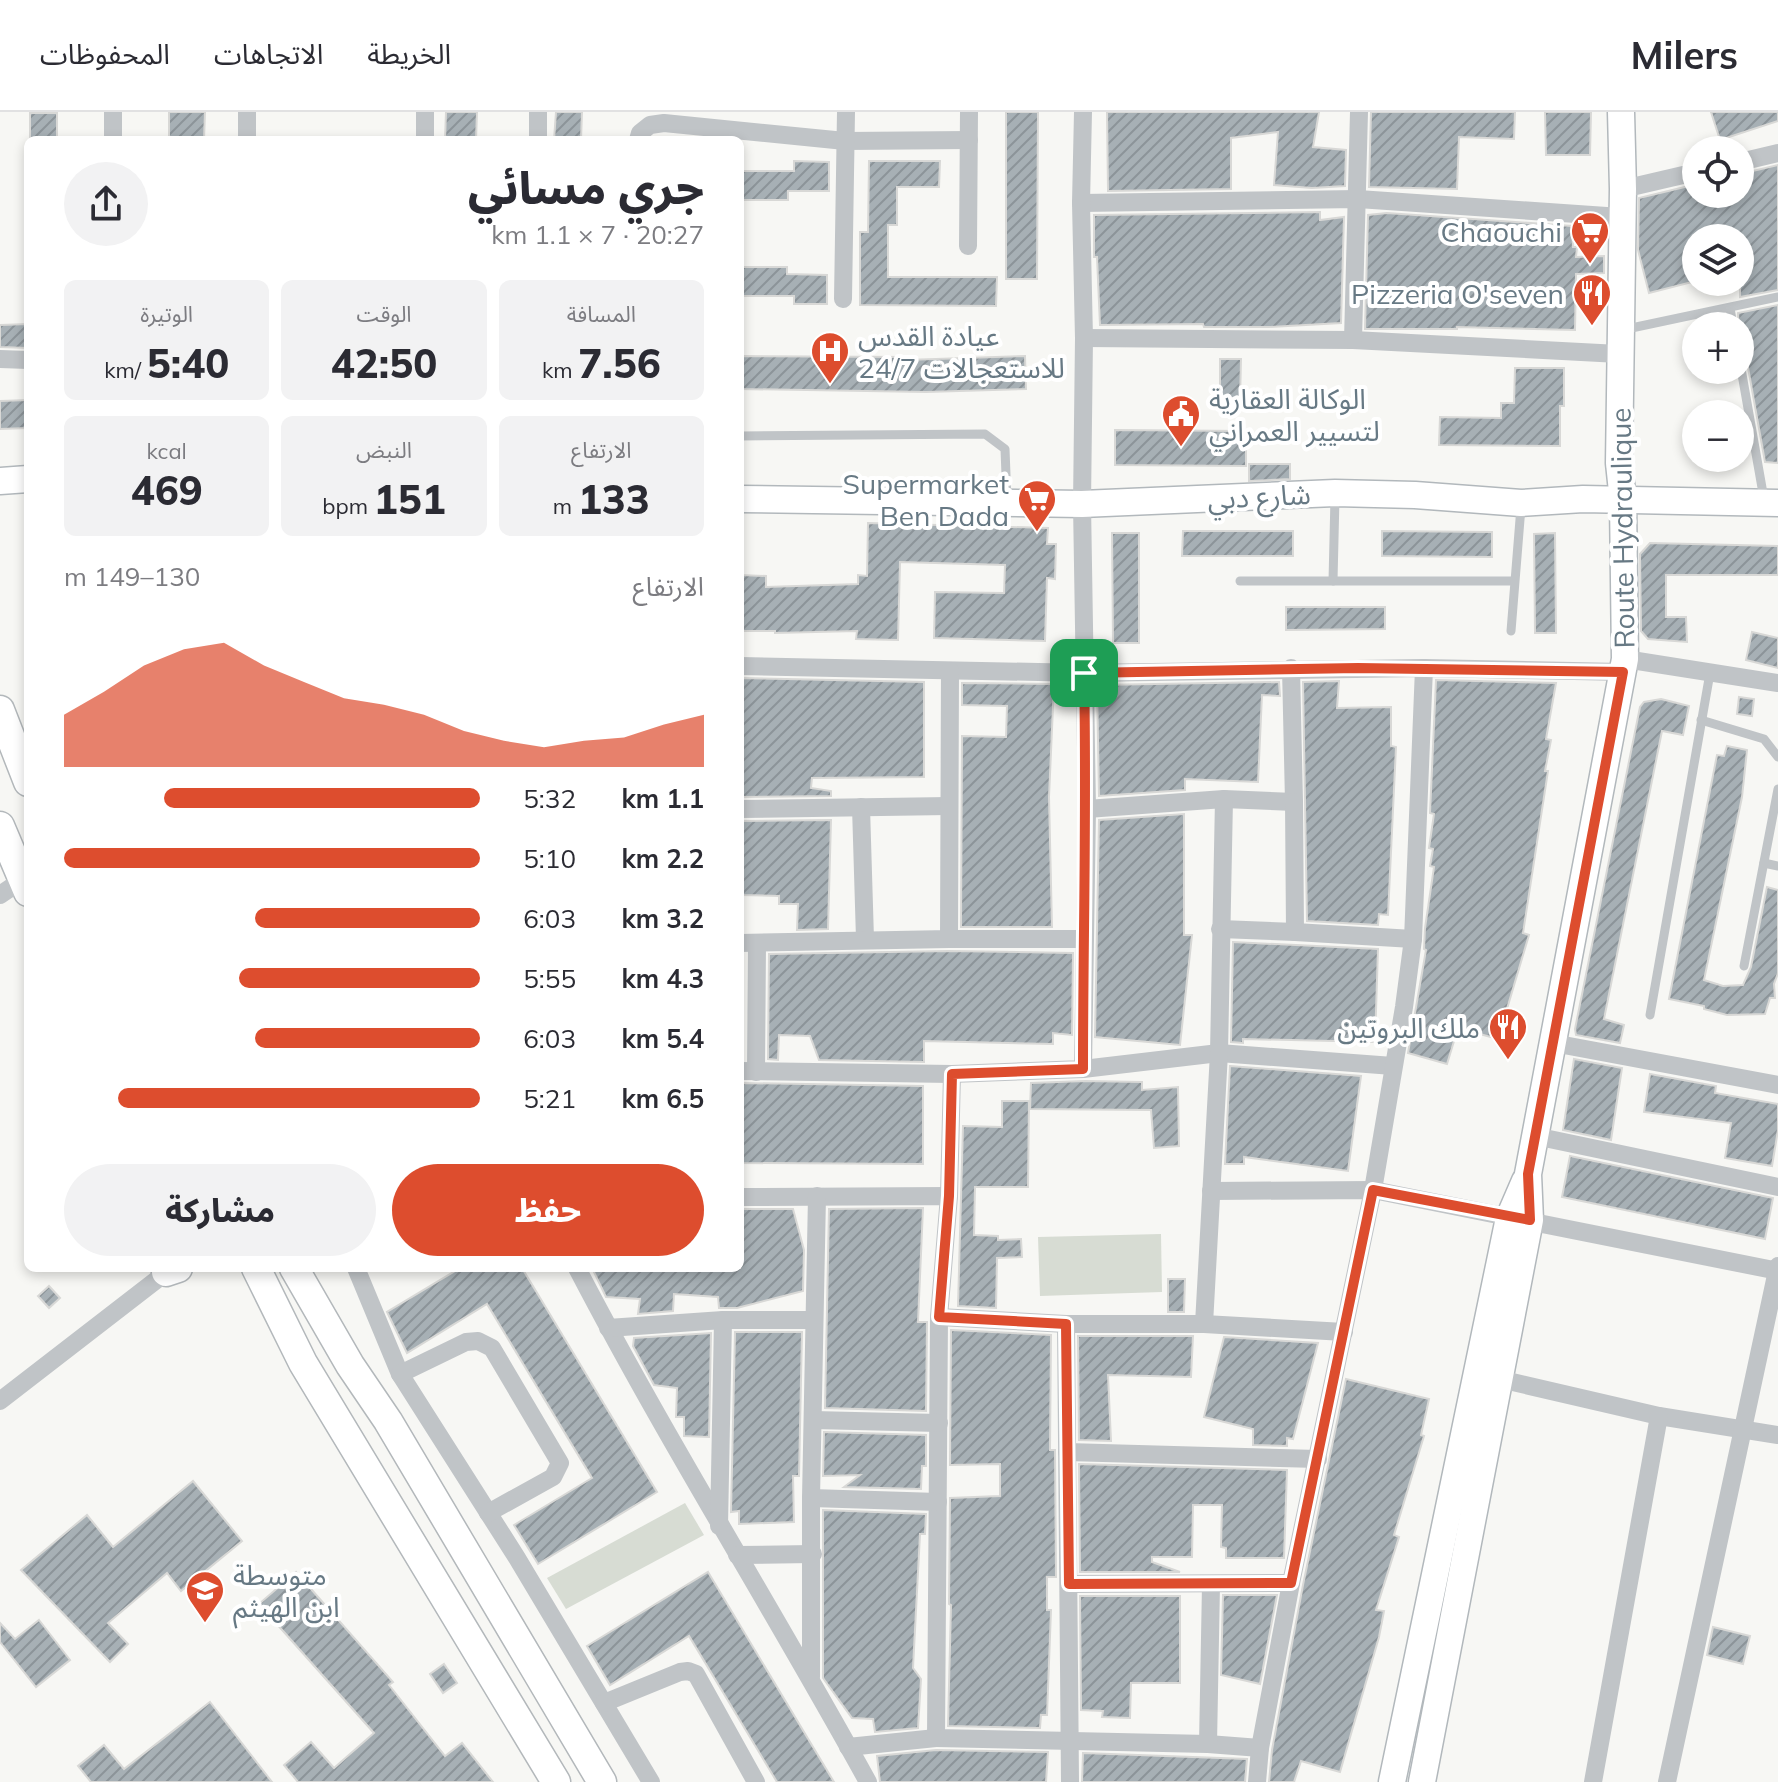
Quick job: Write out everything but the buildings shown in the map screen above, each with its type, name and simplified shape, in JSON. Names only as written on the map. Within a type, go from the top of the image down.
[{"type":"main road","name":"Route Hydraulique","points":[[1487,1376],[1624,666],[1623,501],[1619,463],[1623,189],[1621,112]]},
{"type":"main road","points":[[0,481],[24,479]]},
{"type":"main road","name":"شارع دبي","points":[[744,499],[1082,504],[1335,493],[1521,503],[1583,499],[1771,503]]},
{"type":"main road","points":[[0,710],[24,772]]},
{"type":"main road","points":[[0,826],[19,886]]},
{"type":"main road","points":[[253,1272],[303,1363],[556,1782]]},
{"type":"main road","points":[[296,1272],[602,1782]]},
{"type":"main road","points":[[1392,1782],[1487,1376]]},
{"type":"main road","points":[[1422,1782],[1487,1376]]},
{"type":"street","points":[[113,112],[113,136]]},
{"type":"street","points":[[247,112],[247,136]]},
{"type":"street","points":[[425,112],[425,136]]},
{"type":"street","points":[[538,112],[538,136]]},
{"type":"street","points":[[843,299],[846,112]]},
{"type":"street","points":[[968,246],[969,112]]},
{"type":"street","points":[[1083,112],[1082,504],[1087,809],[1083,1069]]},
{"type":"street","points":[[1353,340],[1359,112]]},
{"type":"street","points":[[639,136],[650,125],[664,123],[845,141],[969,140]]},
{"type":"street","points":[[1754,159],[1778,153]]},
{"type":"street","points":[[1623,189],[1682,175]]},
{"type":"street","points":[[1081,203],[1358,199],[1621,217]]},
{"type":"street","points":[[1084,338],[1619,342]]},
{"type":"street","points":[[0,359],[24,360]]},
{"type":"street","points":[[744,666],[1084,673],[1624,666],[1710,673],[1778,683]]},
{"type":"street","points":[[1291,668],[1295,932]]},
{"type":"street","points":[[1257,1782],[1260,1748],[1291,1583],[1373,1190],[1413,939],[1424,668]]},
{"type":"street","points":[[949,939],[950,671]]},
{"type":"street","points":[[1087,809],[1224,799],[1294,802]]},
{"type":"street","points":[[1204,1324],[1219,1053],[1224,799]]},
{"type":"street","points":[[744,809],[949,806]]},
{"type":"street","points":[[861,807],[865,939]]},
{"type":"street","points":[[1220,929],[1413,939]]},
{"type":"street","points":[[1083,939],[865,939],[748,944],[748,1071],[952,1074],[1083,1069],[1219,1053],[1393,1066]]},
{"type":"street","points":[[1553,1043],[1778,1085]]},
{"type":"street","points":[[936,1738],[939,1317],[949,1196],[952,1074]]},
{"type":"street","points":[[1535,1136],[1778,1187]]},
{"type":"street","points":[[1211,1191],[1373,1190],[1778,1269],[1667,1782]]},
{"type":"street","points":[[811,1679],[817,1196]]},
{"type":"street","points":[[744,1197],[949,1196]]},
{"type":"street","points":[[0,1401],[168,1272]]},
{"type":"street","points":[[358,1272],[400,1374],[651,1782]]},
{"type":"street","points":[[579,1272],[719,1527],[811,1679],[868,1782]]},
{"type":"street","points":[[939,1317],[1066,1324],[1204,1324],[1344,1332]]},
{"type":"street","points":[[608,1328],[723,1320],[814,1320]]},
{"type":"street","points":[[719,1527],[723,1320]]},
{"type":"street","points":[[1066,1324],[1070,1782]]},
{"type":"street","points":[[400,1374],[466,1342],[478,1341],[492,1348],[560,1463],[553,1477],[488,1513]]},
{"type":"street","points":[[1487,1376],[1659,1416],[1778,1435]]},
{"type":"street","points":[[1593,1782],[1659,1416]]},
{"type":"street","points":[[813,1420],[939,1423]]},
{"type":"street","points":[[1067,1452],[1318,1459]]},
{"type":"street","points":[[811,1498],[938,1502]]},
{"type":"street","points":[[737,1555],[813,1554]]},
{"type":"street","points":[[1069,1584],[1291,1583]]},
{"type":"street","points":[[1208,1744],[1211,1585]]},
{"type":"street","points":[[604,1703],[680,1672],[696,1674],[756,1782]]},
{"type":"street","points":[[848,1747],[936,1738],[1260,1748]]},
{"type":"lane","points":[[1619,342],[1730,308],[1778,297]]},
{"type":"lane","points":[[1730,308],[1731,312]]},
{"type":"lane","points":[[1745,384],[1771,503]]},
{"type":"lane","points":[[744,436],[985,434],[1005,449],[1007,504]]},
{"type":"lane","points":[[1333,581],[1335,493]]},
{"type":"lane","points":[[1511,631],[1521,503]]},
{"type":"lane","points":[[1240,581],[1513,581]]},
{"type":"lane","points":[[1650,1015],[1710,673]]},
{"type":"lane","points":[[1701,720],[1764,739],[1778,757]]},
{"type":"lane","points":[[1744,966],[1778,789]]},
{"type":"lane","points":[[1764,863],[1778,866]]},
{"type":"shaded area","points":[[1161,1234],[1162,1292],[1040,1296],[1038,1237]]},
{"type":"shaded area","points":[[685,1503],[704,1535],[566,1609],[547,1578]]},
{"type":"place","name":"Chaouchi","points":[[1590,265]]},
{"type":"place","name":"Pizzeria O'seven","points":[[1592,327]]},
{"type":"place","name":"عيادة القدس للاستعجالات 24/7","points":[[830,385]]},
{"type":"place","name":"الوكالة العقارية لتسيير العمراني","points":[[1181,448]]},
{"type":"place","name":"Supermarket Ben Dada","points":[[1037,533]]},
{"type":"place","name":"ملك البروتين","points":[[1508,1061]]},
{"type":"place","name":"متوسطة ابن الهيثم","points":[[205,1624]]},
{"type":"route","points":[[1291,668],[1623,672],[1528,1174],[1530,1220],[1373,1190],[1291,1583],[1069,1584],[1066,1324],[939,1317],[949,1196],[952,1074],[1083,1069],[1087,809],[1084,673],[1291,668]]}]
